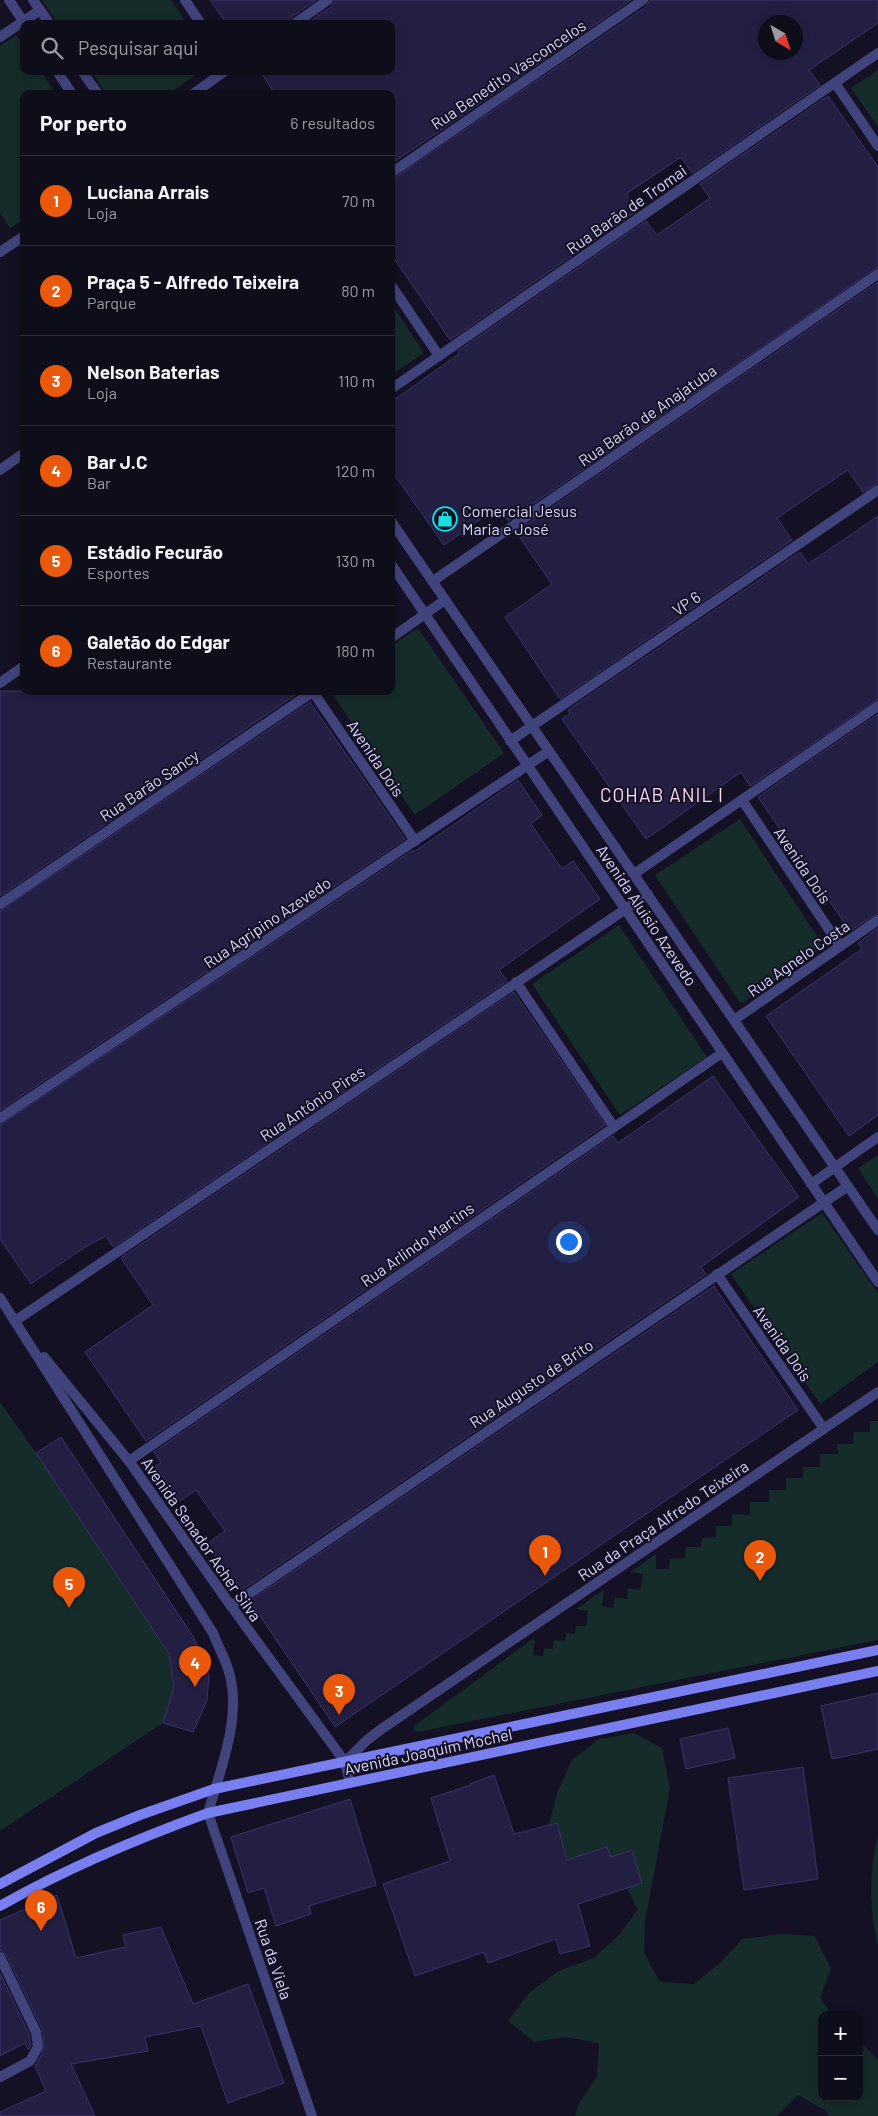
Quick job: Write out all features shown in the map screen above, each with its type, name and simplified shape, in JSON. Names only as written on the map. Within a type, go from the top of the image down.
[{"type":"main road","name":"Avenida Joaquim Mochel","points":[[0,1884],[96,1833],[140,1814],[214,1789],[878,1650]]},
{"type":"main road","name":"Avenida Joaquim Mochel","points":[[0,1906],[74,1866],[118,1846],[208,1813],[878,1671]]},
{"type":"street","points":[[9,0],[23,20]]},
{"type":"street","points":[[33,0],[47,20]]},
{"type":"street","points":[[185,0],[198,20]]},
{"type":"street","points":[[300,20],[328,0]]},
{"type":"street","name":"Rua Benedito Vasconcelos","points":[[395,170],[643,0]]},
{"type":"street","points":[[27,20],[40,10]]},
{"type":"street","points":[[0,37],[20,24]]},
{"type":"street","name":"Rua Barão de Tromai","points":[[395,386],[878,53]]},
{"type":"street","points":[[60,75],[69,90]]},
{"type":"street","points":[[85,75],[95,90]]},
{"type":"street","points":[[199,90],[219,75]]},
{"type":"street","points":[[835,83],[878,146]]},
{"type":"street","points":[[0,252],[20,239]]},
{"type":"street","name":"Rua Barão de Anajatuba","points":[[433,582],[878,274]]},
{"type":"street","points":[[395,291],[439,356]]},
{"type":"street","points":[[0,470],[20,456]]},
{"type":"street","name":"VP 6","points":[[510,741],[878,490]]},
{"type":"street","name":"Avenida Aluisio Azevedo","points":[[395,527],[878,1230]]},
{"type":"street","name":"Avenida Aluisio Azevedo","points":[[395,570],[878,1282]]},
{"type":"street","points":[[395,635],[445,600]]},
{"type":"street","points":[[0,683],[20,669]]},
{"type":"street","name":"Rua Barão Sancy","points":[[0,904],[309,695]]},
{"type":"street","name":"Avenida Dois","points":[[315,695],[415,841]]},
{"type":"street","points":[[634,874],[878,706]]},
{"type":"street","name":"Rua Agripino Azevedo","points":[[0,1118],[550,751]]},
{"type":"street","name":"Avenida Dois","points":[[742,800],[840,946]]},
{"type":"street","name":"Rua Antônio Pires","points":[[15,1321],[648,894]]},
{"type":"street","name":"Rua Agnelo Costa","points":[[734,1020],[878,920]]},
{"type":"street","points":[[516,982],[614,1127]]},
{"type":"street","name":"Rua Arlindo Martins","points":[[129,1461],[722,1053]]},
{"type":"street","points":[[811,1184],[878,1137]]},
{"type":"street","name":"Rua Augusto de Brito","points":[[231,1606],[848,1186]]},
{"type":"street","name":"Avenida Dois","points":[[717,1274],[824,1429]]},
{"type":"street","name":"Avenida Senador Acher Silva","points":[[0,1298],[213,1633],[230,1675],[234,1697],[232,1726],[208,1813]]},
{"type":"street","name":"Avenida Senador Acher Silva","points":[[15,1321],[129,1461],[231,1606],[345,1762],[350,1783]]},
{"type":"street","name":"Rua da Praça Alfredo Teixeira","points":[[345,1762],[380,1730],[878,1392]]},
{"type":"street","name":"Rua da Viela","points":[[208,1813],[312,2116]]},
{"type":"street","points":[[0,1957],[36,2032],[38,2047],[30,2061],[0,2077]]},
{"type":"green space","points":[[42,0],[171,0],[184,20],[55,20]]},
{"type":"green space","points":[[16,35],[20,40],[20,75],[44,75],[53,90],[20,90],[20,222],[10,228],[0,213],[0,46]]},
{"type":"green space","points":[[878,70],[878,127],[851,88]]},
{"type":"green space","points":[[94,75],[195,75],[175,90],[103,90]]},
{"type":"green space","points":[[395,309],[424,353],[395,372]]},
{"type":"green space","points":[[418,628],[504,753],[415,815],[333,695],[395,695],[395,643]]},
{"type":"green space","points":[[740,819],[824,947],[741,1004],[655,875]]},
{"type":"green space","points":[[619,925],[707,1057],[620,1115],[532,984]]},
{"type":"green space","points":[[878,1155],[878,1199],[858,1168]]},
{"type":"green space","points":[[822,1213],[878,1293],[878,1362],[820,1404],[731,1274]]},
{"type":"green space","points":[[0,1402],[169,1654],[174,1686],[163,1723],[0,1831]]},
{"type":"green space","points":[[870,1421],[878,1421],[878,1640],[418,1732],[414,1730],[414,1726],[535,1637],[533,1655],[543,1656],[544,1648],[553,1649],[554,1640],[565,1641],[566,1633],[575,1634],[576,1626],[586,1626],[588,1611],[576,1609],[604,1590],[602,1606],[613,1608],[615,1597],[627,1599],[628,1588],[640,1590],[643,1574],[630,1572],[656,1554],[656,1569],[669,1569],[670,1559],[685,1558],[686,1547],[701,1547],[702,1538],[716,1537],[716,1526],[732,1526],[732,1514],[750,1515],[750,1502],[769,1502],[769,1490],[786,1490],[786,1478],[803,1478],[803,1467],[820,1467],[820,1454],[838,1454],[837,1444],[853,1444],[854,1432],[870,1432]]},
{"type":"green space","points":[[634,1733],[662,1748],[670,1788],[645,1921],[644,1953],[660,1982],[694,1984],[720,1963],[742,1939],[781,1934],[815,1936],[831,1969],[820,1998],[829,2011],[818,2011],[818,2101],[863,2101],[863,2044],[878,2060],[878,2116],[829,2116],[826,2111],[798,2095],[777,2116],[575,2116],[579,2104],[597,2076],[599,2043],[565,2037],[534,2042],[508,2021],[529,1993],[558,1971],[594,1958],[619,1935],[638,1909],[623,1881],[594,1872],[563,1856],[549,1824],[557,1793],[572,1760],[599,1739]]},
{"type":"green space","points":[[878,1836],[878,1945],[873,1919],[871,1890],[873,1862]]},
{"type":"building","points":[[210,0],[316,0],[289,20],[224,20]]},
{"type":"building","points":[[335,0],[631,0],[395,161],[395,90],[272,90],[263,75],[395,75],[395,20],[312,20],[332,6]]},
{"type":"building","points":[[650,0],[878,0],[878,23],[809,70],[820,85],[692,173],[681,157],[626,194],[638,210],[450,340],[395,260],[395,177],[647,6]]},
{"type":"building","points":[[828,96],[878,167],[878,267],[508,521],[499,506],[444,545],[395,476],[395,399],[459,354],[458,351],[646,221],[657,235],[676,222],[710,198],[700,184]]},
{"type":"building","points":[[878,282],[878,483],[863,492],[848,470],[777,518],[792,540],[560,699],[505,617],[552,584],[516,532]]},
{"type":"building","points":[[878,516],[878,699],[750,786],[741,772],[646,839],[562,719],[570,714],[568,710],[800,552],[808,564]]},
{"type":"building","points":[[0,691],[20,691],[20,695],[295,695],[0,896]]},
{"type":"building","points":[[310,702],[405,839],[0,1110],[0,911]]},
{"type":"building","points":[[878,714],[878,913],[850,931],[758,797]]},
{"type":"building","points":[[518,780],[542,815],[531,824],[562,869],[573,861],[600,899],[499,970],[507,981],[113,1247],[106,1236],[85,1247],[31,1284],[0,1239],[0,1125],[413,850],[414,852]]},
{"type":"building","points":[[878,928],[878,1115],[849,1136],[766,1016],[862,949],[858,943]]},
{"type":"building","points":[[514,992],[605,1125],[146,1441],[85,1352],[153,1305],[121,1258]]},
{"type":"building","points":[[713,1076],[799,1197],[701,1267],[706,1274],[242,1590],[207,1544],[225,1531],[196,1490],[180,1501],[155,1466],[161,1463],[154,1452],[613,1136],[618,1143]]},
{"type":"building","points":[[714,1286],[798,1410],[335,1727],[250,1601]]},
{"type":"building","points":[[61,1437],[194,1638],[209,1674],[207,1700],[193,1732],[163,1723],[174,1686],[169,1654],[36,1453]]},
{"type":"building","points":[[878,1693],[878,1749],[832,1759],[821,1706]]},
{"type":"building","points":[[728,1728],[735,1758],[686,1769],[680,1739]]},
{"type":"building","points":[[803,1767],[818,1879],[744,1890],[728,1778]]},
{"type":"building","points":[[494,1775],[514,1834],[557,1823],[567,1860],[607,1847],[611,1857],[632,1850],[642,1883],[578,1904],[590,1946],[560,1954],[556,1939],[488,1963],[484,1952],[415,1976],[383,1884],[450,1861],[431,1798],[471,1785]]},
{"type":"building","points":[[350,1799],[376,1885],[309,1906],[311,1914],[276,1926],[264,1888],[248,1893],[231,1837]]},
{"type":"building","points":[[57,1895],[76,1958],[126,1947],[123,1935],[161,1927],[193,2004],[248,1984],[284,2083],[228,2103],[201,2026],[145,2037],[148,2051],[71,2064],[95,2116],[0,2116],[0,2112],[46,2091],[35,2066],[44,2050],[43,2031],[6,1954],[0,1950],[0,1920]]},
{"type":"building","points":[[0,1973],[29,2034],[31,2046],[28,2050],[25,2043],[0,2056]]},
{"type":"place","name":"Comercial Jesus Maria e José","points":[[445,519]]},
{"type":"place","name":"Luciana Arrais","points":[[545,1576]]},
{"type":"place","name":"Praça 5 - Alfredo Teixeira","points":[[760,1581]]},
{"type":"place","name":"Estádio Fecurão","points":[[69,1608]]},
{"type":"place","name":"Bar J.C","points":[[195,1687]]},
{"type":"place","name":"Nelson Baterias","points":[[339,1715]]},
{"type":"place","name":"Galetão do Edgar","points":[[41,1931]]},
{"type":"district","name":"COHAB ANIL I","points":[[662,794]]}]
